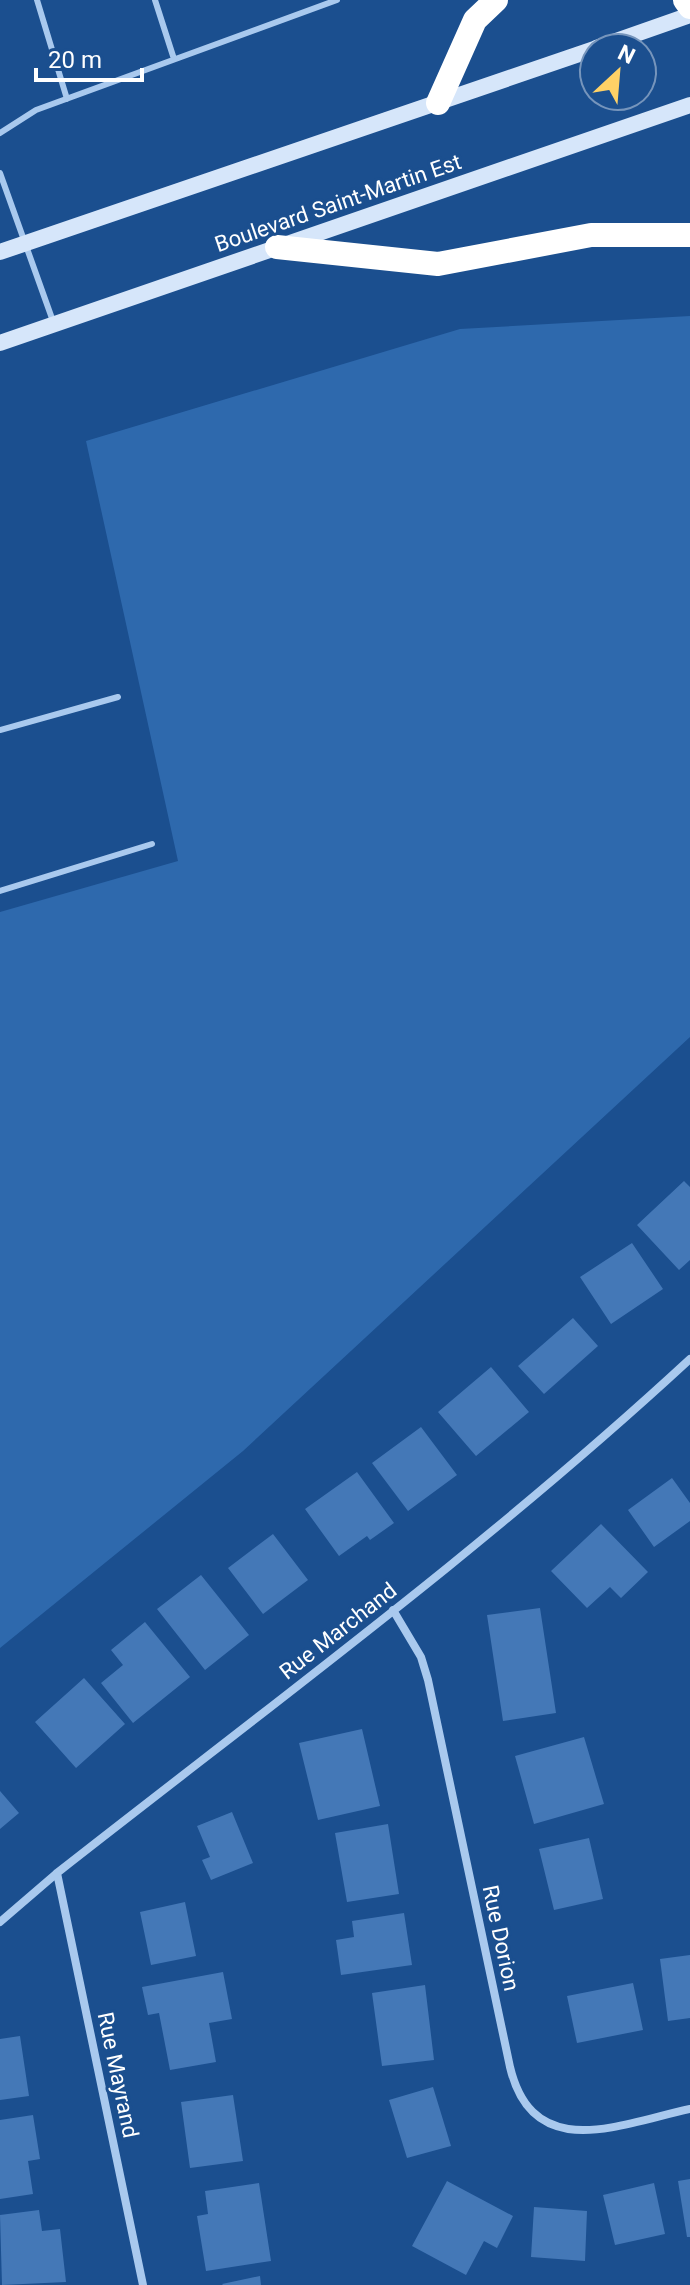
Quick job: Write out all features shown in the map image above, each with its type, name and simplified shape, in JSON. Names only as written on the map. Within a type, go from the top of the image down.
[{"type":"highway","points":[[438,103],[475,20],[496,0]]},
{"type":"highway","points":[[685,0],[690,7]]},
{"type":"highway","points":[[277,247],[438,264],[591,235],[690,235]]},
{"type":"main road","points":[[641,32],[690,15]]},
{"type":"main road","points":[[0,252],[578,54]]},
{"type":"main road","name":"Boulevard Saint-Martin Est","points":[[0,343],[690,105]]},
{"type":"street","name":"Rue Marchand","points":[[0,1922],[57,1873],[587,1455],[690,1359]]},
{"type":"street","name":"Rue Dorion","points":[[393,1610],[421,1657],[428,1680],[510,2067],[520,2097],[541,2121],[573,2132],[690,2109]]},
{"type":"street","name":"Rue Mayrand","points":[[57,1873],[143,2285]]},
{"type":"lane","points":[[37,0],[67,99]]},
{"type":"lane","points":[[155,0],[174,59]]},
{"type":"lane","points":[[0,133],[36,110],[337,0]]},
{"type":"lane","points":[[0,173],[54,324]]},
{"type":"lane","points":[[0,730],[118,697]]},
{"type":"lane","points":[[0,891],[152,844]]},
{"type":"shaded area","points":[[690,316],[690,1037],[243,1451],[0,1648],[0,912],[178,861],[86,441],[460,329]]},
{"type":"building","points":[[684,1181],[690,1187],[690,1260],[679,1270],[637,1225]]},
{"type":"building","points":[[632,1243],[663,1289],[611,1324],[580,1277]]},
{"type":"building","points":[[573,1318],[598,1346],[544,1394],[518,1366]]},
{"type":"building","points":[[491,1367],[529,1412],[476,1456],[438,1412]]},
{"type":"building","points":[[421,1427],[457,1475],[408,1511],[372,1463]]},
{"type":"building","points":[[357,1472],[394,1523],[370,1540],[367,1536],[339,1556],[305,1509]]},
{"type":"building","points":[[672,1478],[690,1503],[690,1521],[654,1547],[628,1510]]},
{"type":"building","points":[[601,1524],[648,1572],[621,1598],[610,1587],[587,1608],[551,1571]]},
{"type":"building","points":[[273,1534],[308,1580],[263,1614],[228,1568]]},
{"type":"building","points":[[201,1575],[249,1635],[205,1670],[157,1609]]},
{"type":"building","points":[[540,1608],[556,1713],[503,1721],[487,1615]]},
{"type":"building","points":[[145,1622],[190,1677],[133,1723],[101,1683],[123,1665],[111,1650]]},
{"type":"building","points":[[84,1678],[125,1724],[76,1768],[35,1722]]},
{"type":"building","points":[[362,1729],[380,1806],[318,1820],[299,1743]]},
{"type":"building","points":[[584,1737],[604,1804],[534,1824],[515,1756]]},
{"type":"building","points":[[0,1791],[19,1813],[0,1829]]},
{"type":"building","points":[[232,1812],[253,1863],[211,1880],[202,1860],[210,1857],[197,1826]]},
{"type":"building","points":[[388,1824],[399,1894],[347,1902],[335,1833]]},
{"type":"building","points":[[589,1838],[603,1899],[554,1910],[539,1849]]},
{"type":"building","points":[[185,1902],[196,1956],[151,1965],[140,1912]]},
{"type":"building","points":[[404,1913],[412,1965],[341,1975],[336,1940],[354,1937],[352,1921]]},
{"type":"building","points":[[690,1955],[690,2018],[668,2021],[660,1959]]},
{"type":"building","points":[[223,1972],[232,2019],[209,2023],[216,2062],[170,2070],[159,2013],[148,2015],[142,1987]]},
{"type":"building","points":[[633,1983],[643,2030],[577,2043],[567,1996]]},
{"type":"building","points":[[425,1985],[434,2060],[382,2066],[372,1993]]},
{"type":"building","points":[[20,2036],[29,2096],[0,2100],[0,2039]]},
{"type":"building","points":[[433,2087],[451,2146],[407,2158],[389,2100]]},
{"type":"building","points":[[233,2095],[243,2161],[190,2168],[181,2102]]},
{"type":"building","points":[[33,2115],[40,2159],[28,2161],[33,2194],[0,2199],[0,2120]]},
{"type":"building","points":[[690,2179],[690,2237],[687,2237],[678,2181]]},
{"type":"building","points":[[447,2181],[513,2216],[497,2248],[484,2241],[466,2275],[412,2246]]},
{"type":"building","points":[[259,2183],[271,2261],[206,2271],[197,2216],[208,2214],[205,2191]]},
{"type":"building","points":[[654,2183],[665,2234],[615,2245],[603,2195]]},
{"type":"building","points":[[534,2207],[587,2211],[585,2261],[531,2257]]},
{"type":"building","points":[[39,2210],[42,2231],[60,2229],[66,2282],[2,2285],[0,2215]]},
{"type":"building","points":[[260,2276],[261,2285],[222,2284]]}]
